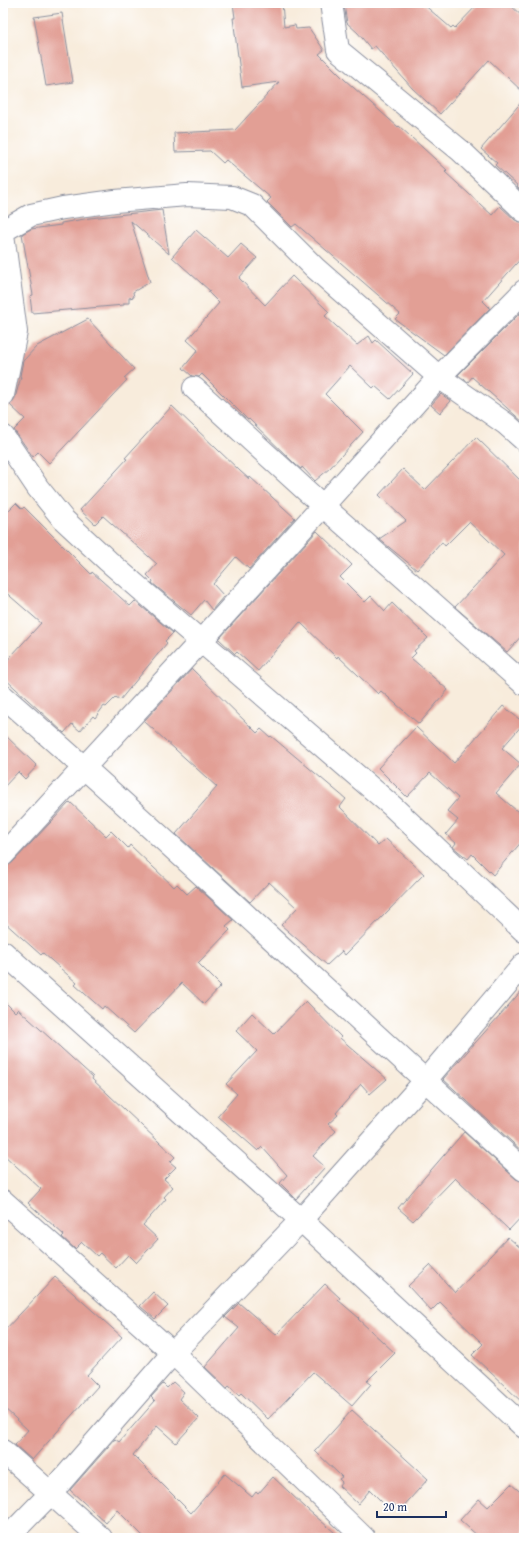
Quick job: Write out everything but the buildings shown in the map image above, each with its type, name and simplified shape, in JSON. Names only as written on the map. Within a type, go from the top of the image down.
[{"type":"street","points":[[331,3],[338,50],[461,151],[524,211]]},
{"type":"street","points":[[3,395],[16,332],[3,232],[31,215],[63,208],[187,195],[232,197],[252,205],[315,268],[439,377],[506,424],[524,440]]},
{"type":"street","points":[[3,855],[201,641],[439,377],[524,291]]},
{"type":"street","points":[[194,388],[322,505],[524,684]]},
{"type":"street","points":[[3,436],[30,476],[63,519],[108,561],[392,806],[524,931]]},
{"type":"street","points":[[3,696],[84,766],[425,1081],[524,1170]]},
{"type":"street","points":[[3,952],[301,1220],[524,1428]]},
{"type":"street","points":[[7,1538],[51,1493],[173,1353],[301,1220],[425,1081],[524,964]]},
{"type":"street","points":[[3,1201],[173,1353],[364,1538]]},
{"type":"street","points":[[3,1451],[101,1538]]}]
